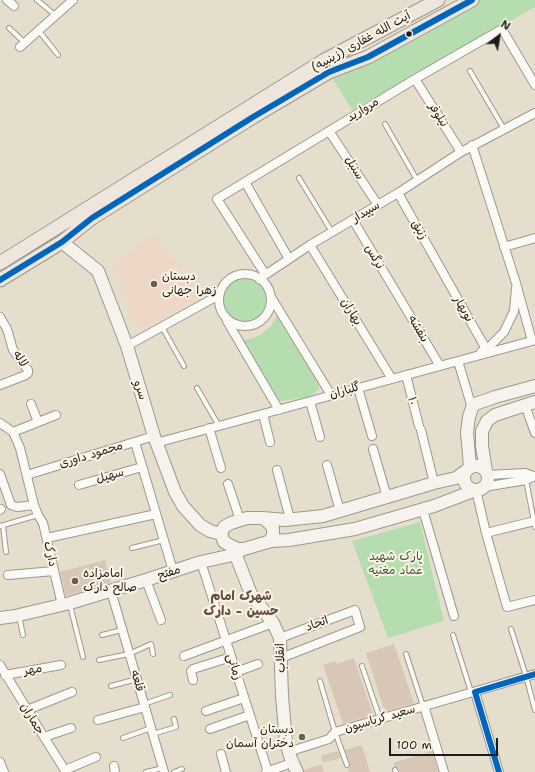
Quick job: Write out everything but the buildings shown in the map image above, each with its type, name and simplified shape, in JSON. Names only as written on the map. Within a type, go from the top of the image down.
[{"type":"main road","name":"آیت الله غفاری (زینبیه)","points":[[0,263],[324,61],[438,0]]},
{"type":"main road","name":"آیت الله غفاری (زینبیه)","points":[[0,280],[62,242],[92,218],[291,94],[329,72],[368,57],[472,0]]},
{"type":"street","points":[[22,45],[74,0]]},
{"type":"street","name":"مروارید","points":[[262,276],[217,199],[415,79],[502,29],[535,85]]},
{"type":"street","name":"نیلوفر","points":[[415,79],[461,152]]},
{"type":"street","name":"سپیدار","points":[[262,276],[310,245],[398,193],[472,145],[535,113]]},
{"type":"street","name":"سنبل","points":[[329,131],[378,205]]},
{"type":"street","points":[[472,145],[533,341]]},
{"type":"street","points":[[245,182],[289,259]]},
{"type":"street","name":"زنبق","points":[[398,193],[440,268]]},
{"type":"street","name":"نرگس","points":[[352,220],[396,293]]},
{"type":"street","points":[[504,247],[535,238]]},
{"type":"street","name":"سرو","points":[[62,242],[98,271],[127,346],[155,440],[174,492],[183,506],[200,525],[223,538],[239,551]]},
{"type":"street","name":"بهاران","points":[[310,245],[392,379]]},
{"type":"street","name":"نوبهار","points":[[440,268],[486,349]]},
{"type":"street","points":[[279,410],[219,307],[220,290],[224,283],[238,275],[246,274],[262,276],[271,296],[331,395]]},
{"type":"street","points":[[473,357],[486,349],[504,332],[514,311],[516,284]]},
{"type":"street","name":"بنفشه","points":[[396,293],[440,366]]},
{"type":"street","points":[[127,346],[219,296]]},
{"type":"street","points":[[226,318],[235,325],[244,327],[253,325],[261,321],[267,314],[271,296]]},
{"type":"street","name":"لاله","points":[[0,317],[7,329],[13,350],[28,370],[28,373],[0,385]]},
{"type":"street","name":"گلباران","points":[[155,440],[219,426],[533,341]]},
{"type":"street","points":[[458,361],[472,408]]},
{"type":"street","name":"۱۰","points":[[406,375],[434,483]]},
{"type":"street","points":[[535,386],[495,397],[475,404],[472,408],[467,432],[468,469],[464,476],[465,483],[469,488],[480,489],[488,482],[482,446],[482,431],[487,421],[495,415],[530,404],[535,433]]},
{"type":"street","points":[[358,388],[372,436]]},
{"type":"street","points":[[310,401],[320,437]]},
{"type":"street","points":[[31,404],[38,422]]},
{"type":"street","points":[[263,414],[270,442]]},
{"type":"street","points":[[12,432],[56,415]]},
{"type":"street","name":"دارک","points":[[0,423],[12,432],[20,448],[34,505],[43,523],[54,571],[66,604]]},
{"type":"street","points":[[209,428],[221,468]]},
{"type":"street","name":"محمود داوری","points":[[27,475],[135,442],[155,440]]},
{"type":"street","points":[[135,442],[173,571]]},
{"type":"street","points":[[374,449],[387,497]]},
{"type":"street","points":[[326,464],[340,511]]},
{"type":"street","points":[[202,562],[213,553],[223,538],[224,527],[246,518],[290,519],[322,516],[456,478],[468,469],[477,466],[484,468],[487,473]]},
{"type":"street","name":"سهیل","points":[[79,485],[142,467]]},
{"type":"street","points":[[276,470],[290,519]]},
{"type":"street","points":[[487,473],[525,473],[531,477]]},
{"type":"street","points":[[0,474],[11,505],[17,507],[34,505]]},
{"type":"street","points":[[263,518],[273,528],[271,541],[289,540],[355,529],[423,510],[480,489],[531,477]]},
{"type":"street","points":[[228,484],[240,520]]},
{"type":"street","points":[[480,489],[486,533],[507,607],[535,600]]},
{"type":"street","points":[[423,510],[454,616]]},
{"type":"street","points":[[47,538],[156,514]]},
{"type":"street","points":[[486,533],[535,523]]},
{"type":"street","name":"مفتح","points":[[0,618],[66,604],[202,562],[228,556],[271,541]]},
{"type":"street","name":"انقلاب","points":[[239,551],[251,594],[272,623],[280,638],[284,721],[288,752],[297,772]]},
{"type":"street","name":"زمانی","points":[[202,562],[267,772]]},
{"type":"street","points":[[8,575],[54,571]]},
{"type":"street","points":[[146,580],[161,620]]},
{"type":"street","name":"قلعه","points":[[111,591],[164,770]]},
{"type":"street","name":"اتحاد","points":[[280,638],[354,610],[360,627],[281,658]]},
{"type":"street","points":[[184,656],[226,642],[272,623]]},
{"type":"street","points":[[193,680],[191,671],[193,669],[231,657]]},
{"type":"street","name":"مهر","points":[[5,675],[61,664]]},
{"type":"street","points":[[236,672],[258,664]]},
{"type":"street","name":"جماران","points":[[0,665],[66,771]]},
{"type":"street","name":"سعید کرباسیون","points":[[288,752],[329,738],[335,732],[535,674]]},
{"type":"street","points":[[27,710],[72,692]]},
{"type":"street","points":[[473,692],[499,772]]},
{"type":"street","points":[[206,712],[244,698]]},
{"type":"street","points":[[98,720],[145,705]]},
{"type":"street","points":[[424,706],[444,772]]},
{"type":"street","points":[[210,729],[250,715]]},
{"type":"street","points":[[44,737],[71,728]]},
{"type":"street","points":[[221,754],[226,772]]},
{"type":"street","points":[[66,771],[96,757]]},
{"type":"street","points":[[0,762],[4,772]]},
{"type":"street","points":[[267,772],[286,765]]},
{"type":"lane","points":[[37,0],[56,16]]},
{"type":"lane","points":[[9,28],[22,45]]},
{"type":"lane","points":[[39,30],[58,54]]},
{"type":"lane","points":[[470,71],[504,129]]},
{"type":"lane","points":[[385,124],[417,180]]},
{"type":"lane","points":[[299,178],[332,232]]},
{"type":"lane","points":[[162,327],[184,366]]},
{"type":"lane","points":[[197,388],[219,426]]},
{"type":"lane","points":[[531,477],[535,523]]},
{"type":"lane","points":[[6,552],[2,526],[38,515]]},
{"type":"lane","points":[[132,548],[164,540]]},
{"type":"lane","points":[[66,604],[83,657]]},
{"type":"lane","points":[[18,615],[23,635]]},
{"type":"lane","points":[[511,629],[535,710]]},
{"type":"lane","points":[[102,635],[122,630]]},
{"type":"lane","points":[[453,635],[473,692]]},
{"type":"lane","points":[[100,660],[129,654],[151,644],[153,654]]},
{"type":"lane","points":[[406,654],[424,706]]},
{"type":"lane","points":[[362,666],[380,719]]},
{"type":"lane","points":[[110,686],[137,679]]},
{"type":"lane","points":[[320,681],[335,732],[347,765]]},
{"type":"lane","points":[[145,705],[170,695]]},
{"type":"lane","points":[[123,738],[152,731],[176,728],[174,719]]},
{"type":"lane","points":[[174,772],[182,769]]},
{"type":"lane","points":[[146,772],[164,770]]},
{"type":"shaded area","name":"دبستان زهرا جهانی","points":[[155,234],[198,298],[143,330],[135,327],[115,269],[117,260]]},
{"type":"green space","points":[[472,0],[535,0],[535,7],[352,110],[329,72]]},
{"type":"green space","points":[[240,278],[248,278],[253,279],[260,284],[265,291],[265,309],[260,316],[253,321],[240,322],[232,319],[225,312],[222,304],[222,296],[225,288],[232,281]]},
{"type":"green space","points":[[277,316],[319,383],[318,390],[310,396],[280,401],[242,340],[260,335],[271,326]]},
{"type":"green space","name":"پارک شهید عماد مغنیه","points":[[420,522],[444,621],[388,638],[352,541]]},
{"type":"transit line","points":[[0,280],[62,242],[92,218],[253,117],[329,72],[368,57],[472,0]]},
{"type":"transit line","points":[[499,772],[475,692],[535,674]]},
{"type":"place","name":"دبستان زهرا جهانی","points":[[154,284]]},
{"type":"place","name":"امامزاده صالح دارک","points":[[75,581]]},
{"type":"place","name":"دبستان دختران آسمان","points":[[302,737]]},
{"type":"district","name":"شهرک امام حسین - دارک","points":[[241,604]]}]
